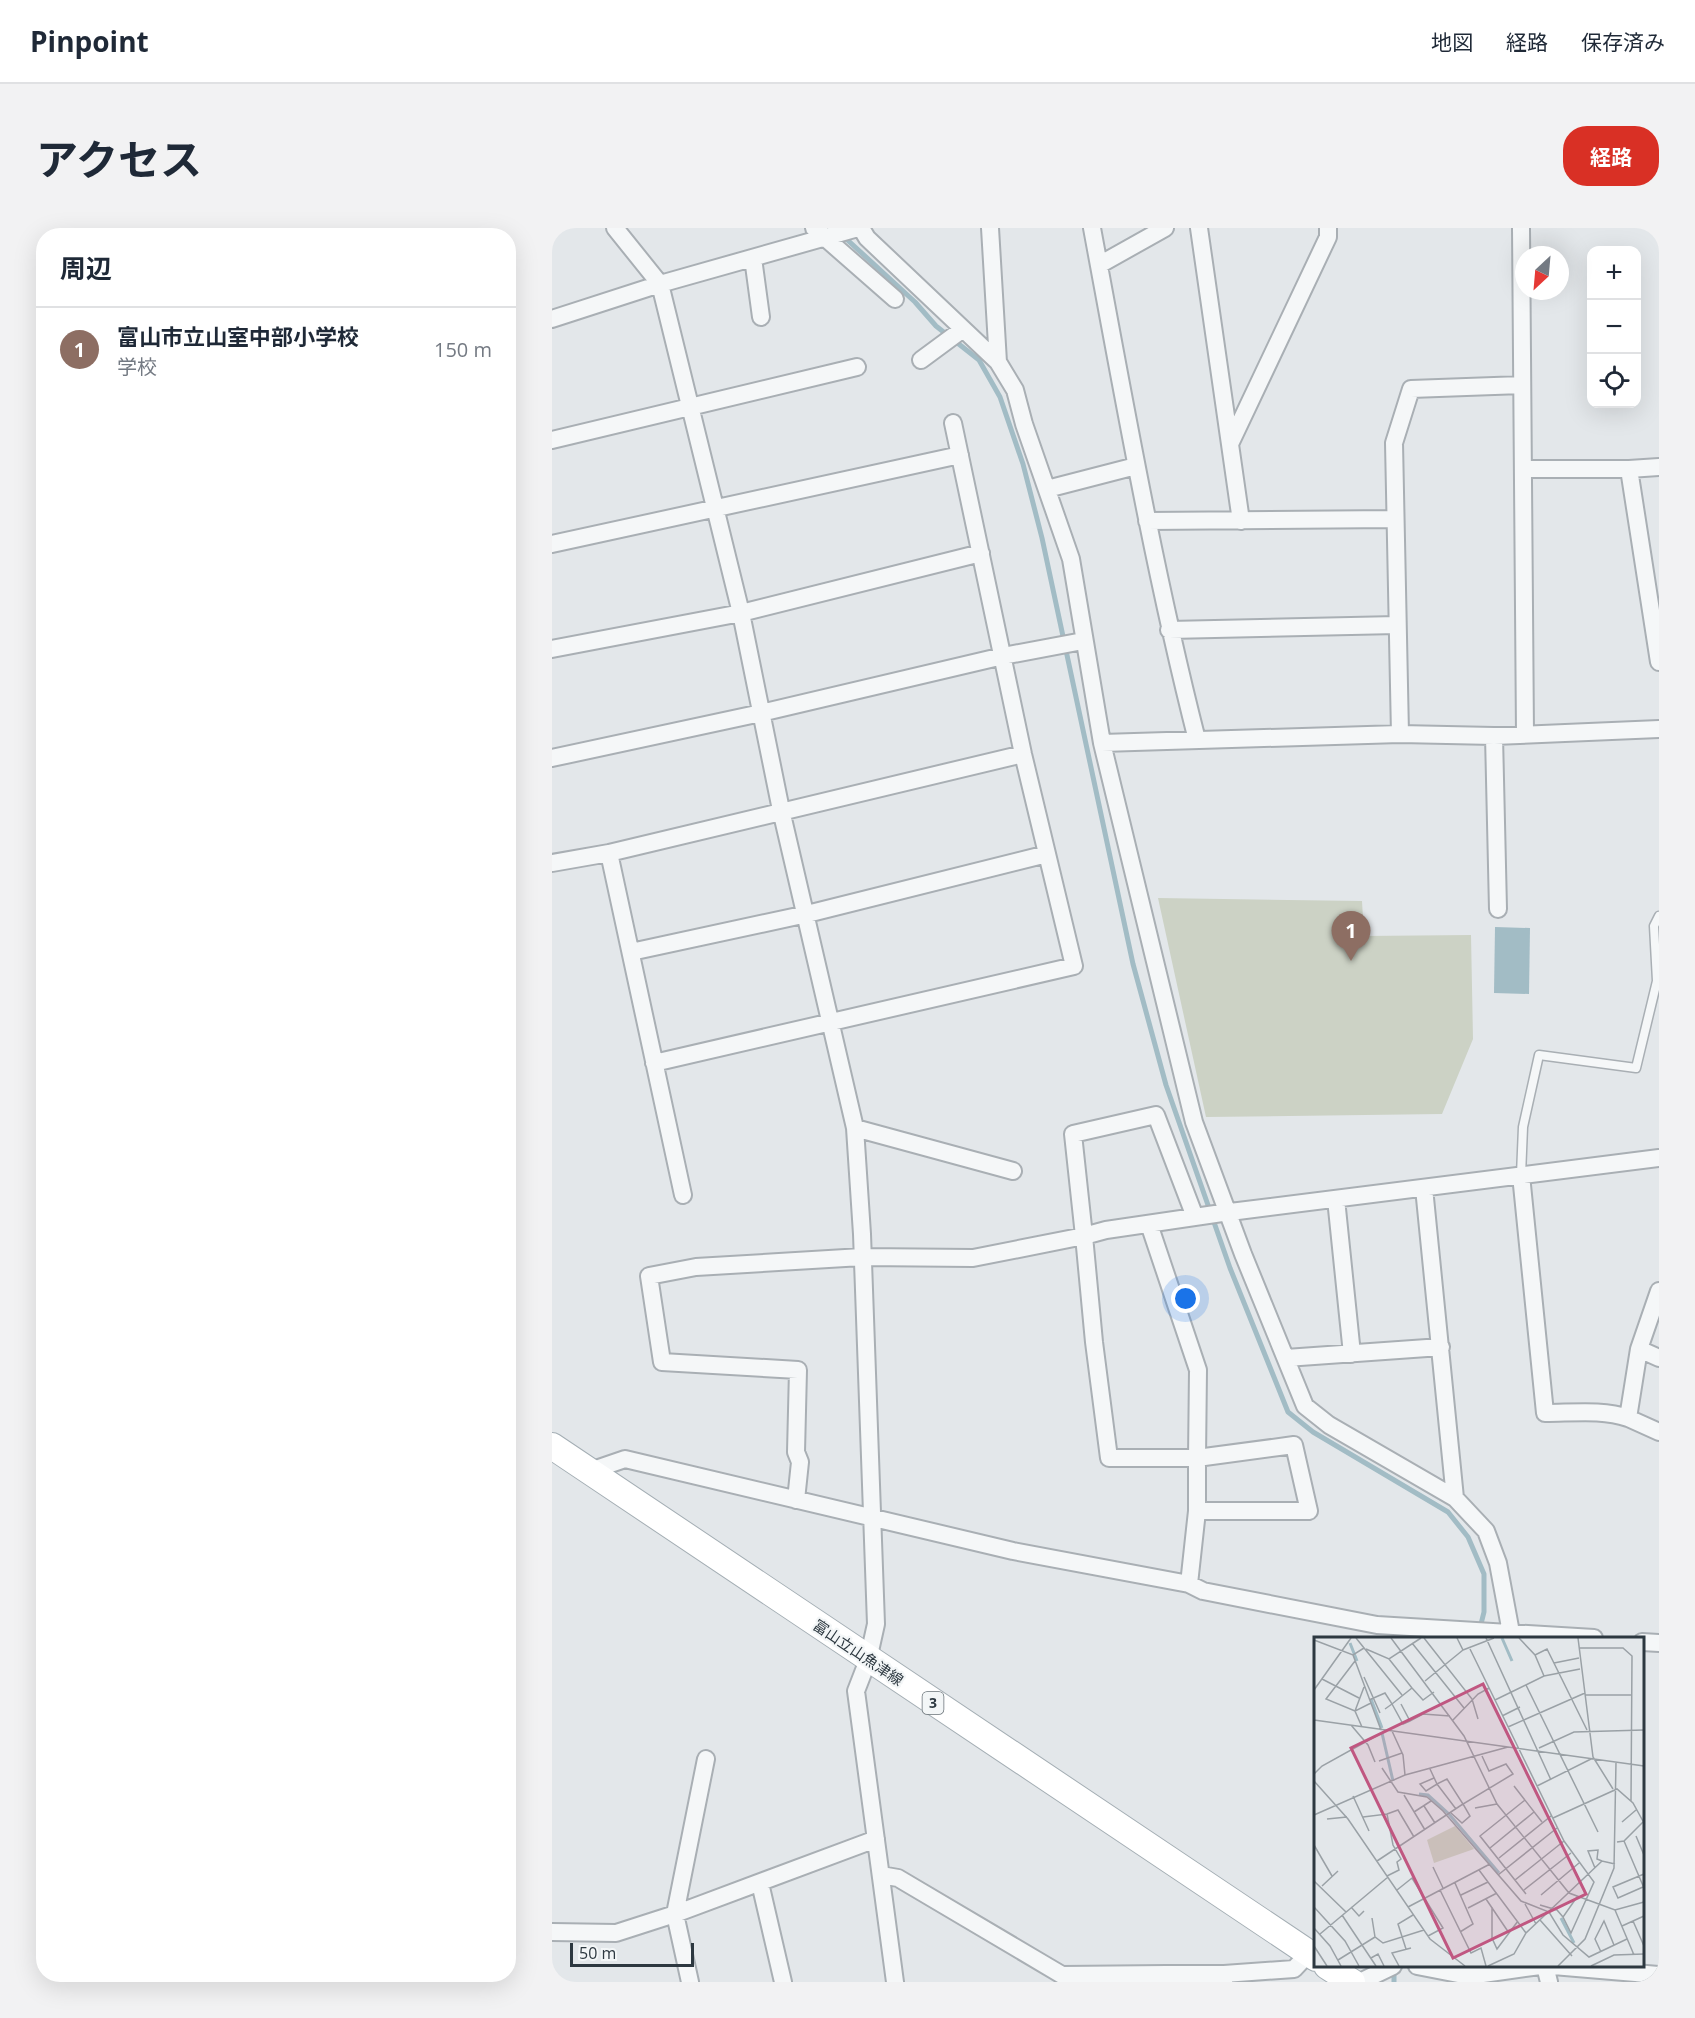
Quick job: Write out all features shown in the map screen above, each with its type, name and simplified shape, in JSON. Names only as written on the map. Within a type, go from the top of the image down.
[{"type":"main road","name":"富山立山魚津線","points":[[552,1446],[1314,1957]]},
{"type":"main road","name":"富山立山魚津線","points":[[1329,1967],[1352,1982]]},
{"type":"street","points":[[990,228],[998,362]]},
{"type":"street","points":[[1092,228],[1169,630],[1197,740]]},
{"type":"street","points":[[1099,265],[1165,228]]},
{"type":"street","points":[[1199,228],[1241,520]]},
{"type":"street","points":[[1230,444],[1328,237],[1328,228]]},
{"type":"street","points":[[1521,228],[1525,734]]},
{"type":"street","points":[[552,320],[660,284],[753,258],[822,234],[857,229],[998,362],[1015,390],[1071,560],[1080,642],[1102,742],[1194,1122],[1225,1213],[1305,1406],[1329,1425],[1455,1498],[1486,1531],[1498,1563],[1511,1635]]},
{"type":"street","points":[[623,230],[660,284],[741,613],[781,810],[855,1128],[876,1624],[868,1660],[856,1691],[895,1982]]},
{"type":"street","points":[[822,234],[895,298]]},
{"type":"street","points":[[753,258],[761,317]]},
{"type":"street","points":[[921,360],[962,330]]},
{"type":"street","points":[[552,440],[857,367]]},
{"type":"street","points":[[1400,734],[1394,443],[1411,389],[1522,385]]},
{"type":"street","points":[[654,1063],[1074,966],[1023,754],[953,423]]},
{"type":"street","points":[[552,544],[960,455]]},
{"type":"street","points":[[1047,489],[1136,466]]},
{"type":"street","points":[[1523,469],[1629,469],[1659,466]]},
{"type":"street","points":[[1629,469],[1659,662]]},
{"type":"street","points":[[1147,521],[1395,519]]},
{"type":"street","points":[[552,649],[741,613],[981,553]]},
{"type":"street","points":[[1169,630],[1397,625]]},
{"type":"street","points":[[552,758],[761,713],[1003,656],[1080,642]]},
{"type":"street","points":[[1102,742],[1400,734],[1494,736],[1659,729]]},
{"type":"street","points":[[1494,736],[1498,909]]},
{"type":"street","points":[[552,863],[609,853],[781,810],[1023,754]]},
{"type":"street","points":[[609,853],[682,1195]]},
{"type":"street","points":[[631,952],[807,914],[1047,854]]},
{"type":"street","points":[[1197,1217],[1156,1115],[1073,1134],[1094,1342],[1109,1458],[1197,1458],[1294,1445],[1309,1511],[1197,1511]]},
{"type":"street","points":[[855,1128],[1013,1171]]},
{"type":"street","points":[[796,1500],[800,1462],[796,1452],[798,1370],[662,1362],[649,1276],[696,1266],[862,1257],[973,1258],[1197,1217],[1659,1158]]},
{"type":"street","points":[[1521,1175],[1545,1413],[1617,1414],[1659,1432]]},
{"type":"street","points":[[1424,1188],[1455,1498]]},
{"type":"street","points":[[1335,1199],[1352,1354]]},
{"type":"street","points":[[1149,1224],[1198,1370],[1197,1511],[1189,1584]]},
{"type":"street","points":[[1629,1418],[1639,1349],[1659,1292]]},
{"type":"street","points":[[1286,1358],[1441,1347]]},
{"type":"street","points":[[1639,1349],[1659,1358]]},
{"type":"street","points":[[590,1471],[625,1459],[1012,1551],[1189,1584],[1203,1591],[1375,1632],[1469,1630],[1511,1635],[1566,1637]]},
{"type":"street","points":[[1644,1642],[1659,1643]]},
{"type":"street","points":[[690,1982],[675,1914],[706,1759]]},
{"type":"street","points":[[552,1932],[616,1933],[675,1914],[876,1839]]},
{"type":"street","points":[[881,1875],[898,1878],[1062,1975],[1224,1978],[1294,1969],[1314,1960]]},
{"type":"street","points":[[760,1882],[783,1982]]},
{"type":"street","points":[[1426,1967],[1469,1976],[1527,1967]]},
{"type":"street","points":[[1545,1967],[1549,1982]]},
{"type":"street","points":[[1574,1967],[1659,1975]]},
{"type":"street","points":[[1360,1982],[1388,1968]]},
{"type":"lane","points":[[1521,1175],[1523,1127],[1539,1055],[1636,1068],[1658,981],[1654,926],[1659,916]]},
{"type":"shaded area","points":[[1158,898],[1362,901],[1364,936],[1471,935],[1473,1039],[1442,1114],[1206,1117]]},
{"type":"water","points":[[1495,927],[1530,928],[1529,994],[1494,993]]},
{"type":"waterway","points":[[842,235],[915,302],[936,326],[979,360],[1000,397],[1023,464],[1042,538],[1133,964],[1166,1085],[1230,1268],[1288,1412],[1313,1432],[1448,1512],[1468,1537],[1484,1574],[1484,1612],[1480,1628]]},
{"type":"waterway","points":[[1394,1967],[1394,1982]]},
{"type":"place","name":"富山市立山室中部小学校","points":[[1351,961]]}]
